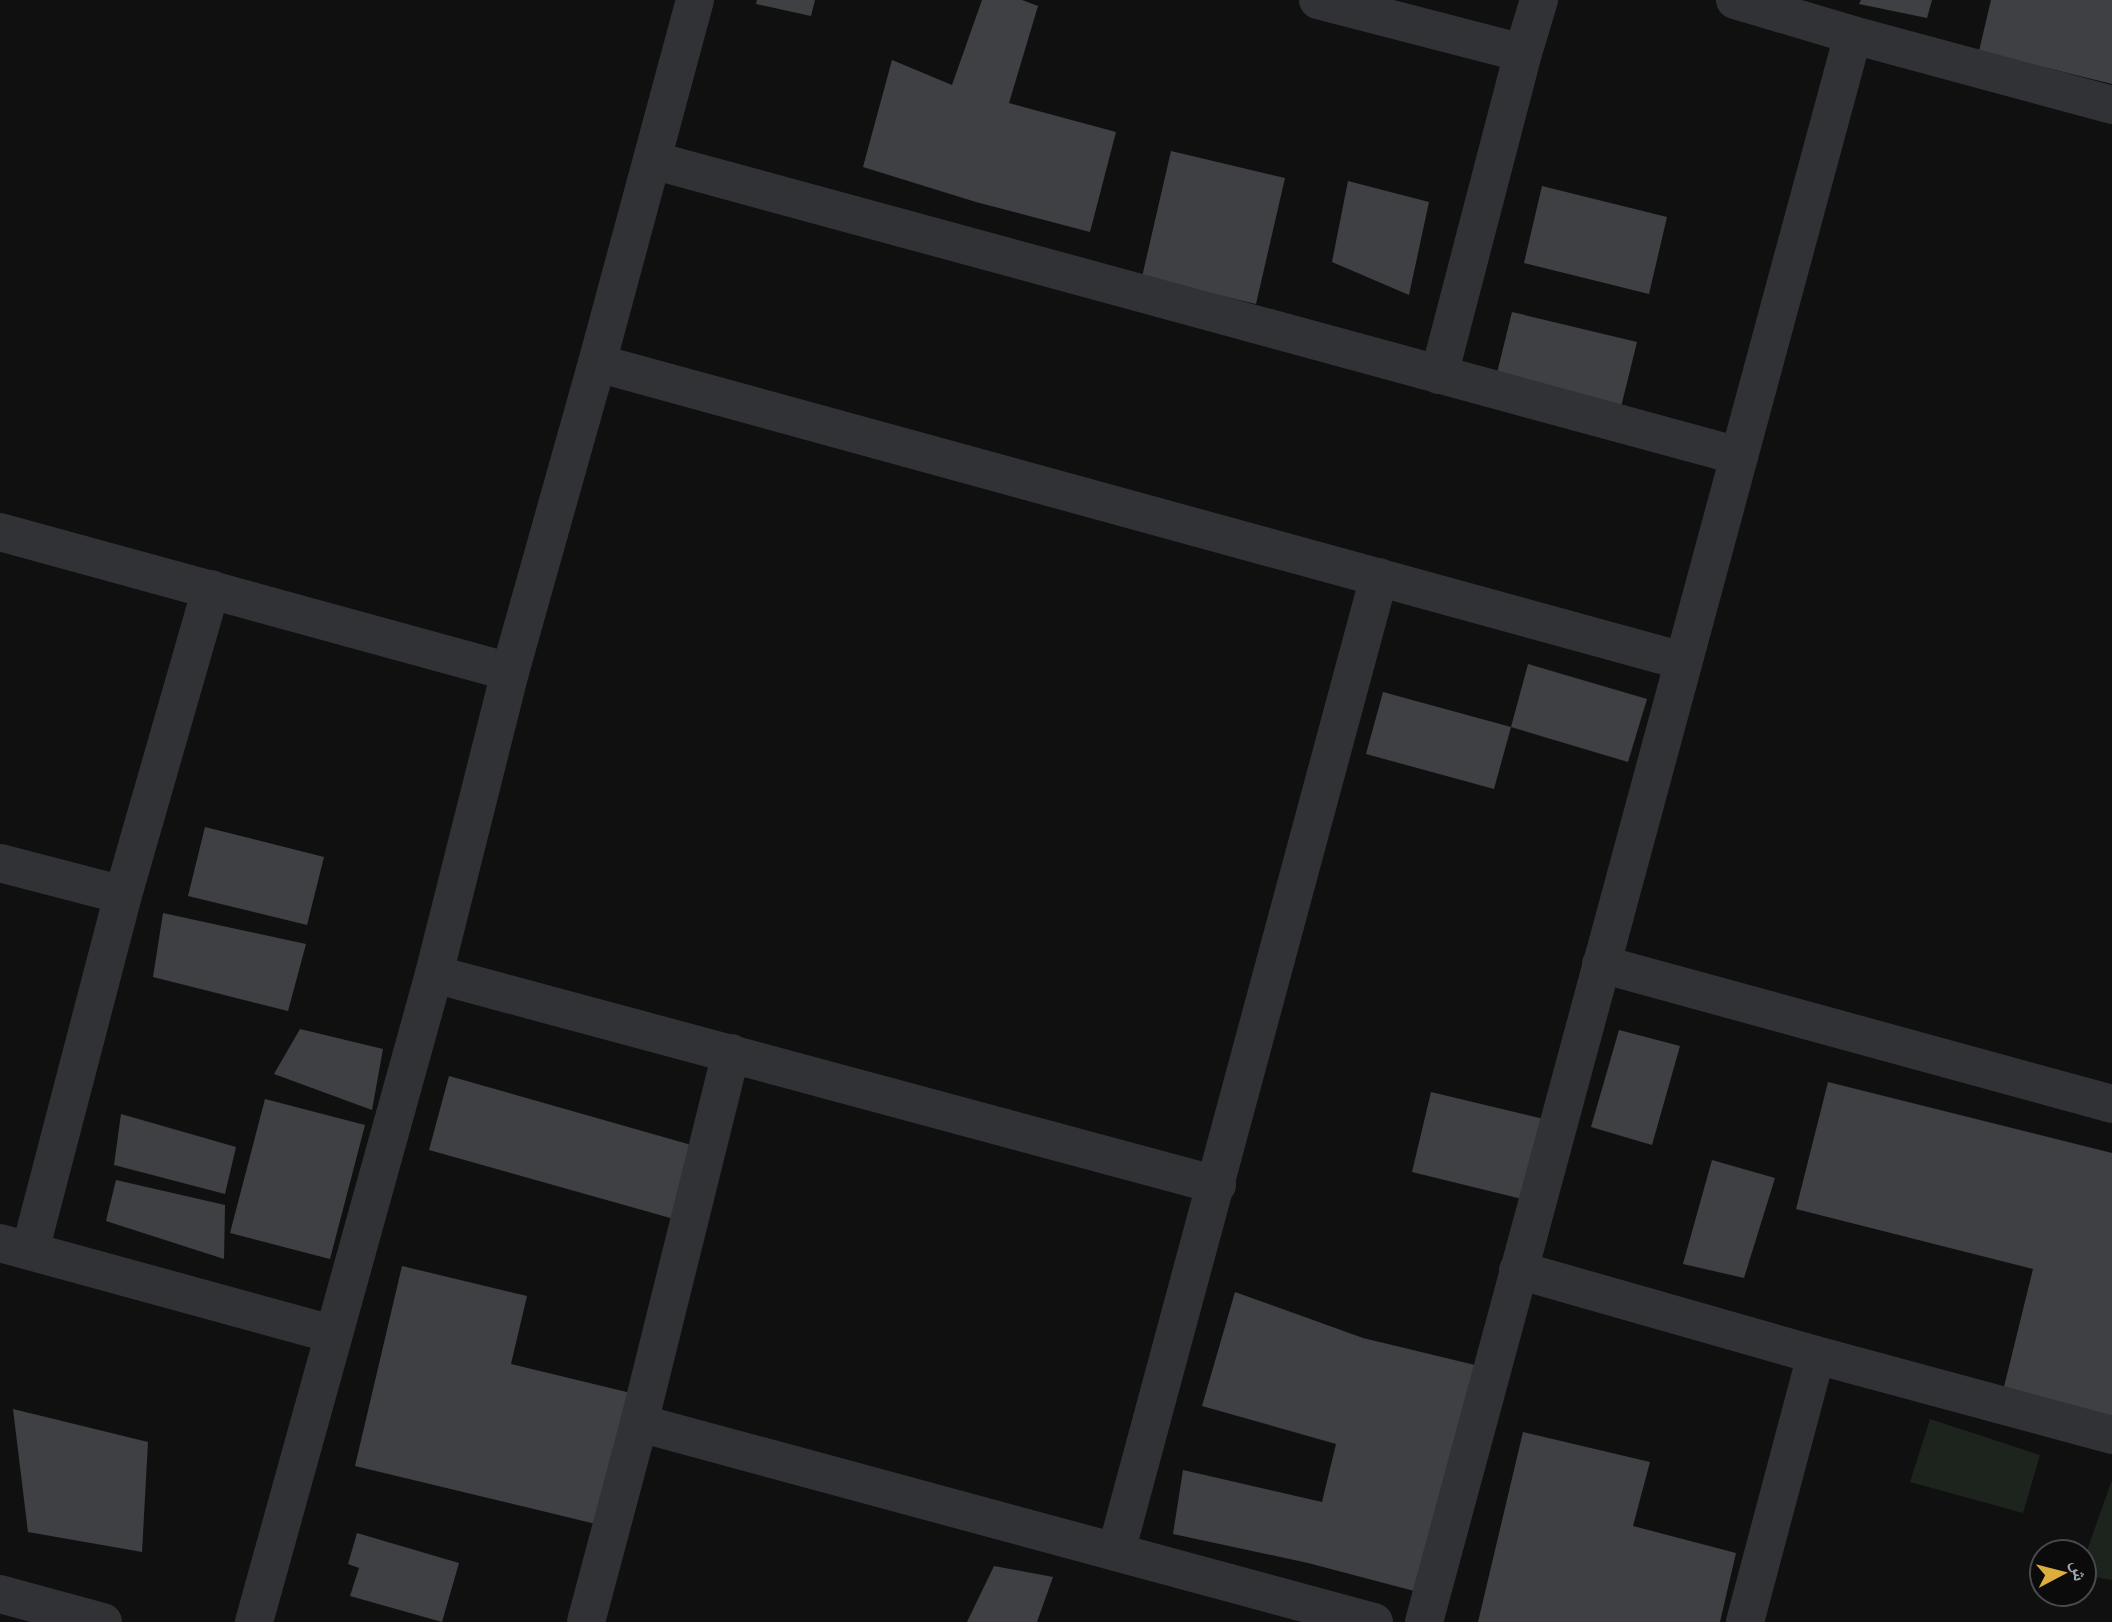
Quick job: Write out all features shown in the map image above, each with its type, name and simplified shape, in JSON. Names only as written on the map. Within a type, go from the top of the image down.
[{"type":"street","points":[[254,1622],[434,974],[510,672],[695,0]]},
{"type":"street","points":[[1318,0],[1522,53]]},
{"type":"street","points":[[1439,375],[1522,53],[1539,0]]},
{"type":"street","points":[[1735,0],[2112,105]]},
{"type":"street","points":[[1423,1622],[1853,35]]},
{"type":"street","points":[[652,160],[1739,456]]},
{"type":"street","points":[[597,363],[1683,660]]},
{"type":"street","points":[[0,532],[510,672]]},
{"type":"street","points":[[1116,1552],[1379,577]]},
{"type":"street","points":[[211,589],[124,895],[15,1247],[332,1335]]},
{"type":"street","points":[[0,863],[124,895]]},
{"type":"street","points":[[1601,964],[2112,1104]]},
{"type":"street","points":[[434,974],[1217,1185]]},
{"type":"street","points":[[586,1622],[639,1423],[731,1053]]},
{"type":"street","points":[[1518,1270],[1816,1355],[2112,1435]]},
{"type":"street","points":[[1745,1622],[1816,1355]]},
{"type":"street","points":[[639,1423],[1374,1622]]},
{"type":"street","points":[[0,1594],[103,1622]]},
{"type":"shaded area","points":[[1930,1419],[2040,1455],[2023,1513],[1910,1482]]},
{"type":"shaded area","points":[[2112,1480],[2112,1580],[2098,1578],[2098,1538],[2091,1538]]},
{"type":"building","points":[[757,0],[815,0],[811,16],[756,4]]},
{"type":"building","points":[[982,0],[1022,0],[1038,6],[1009,103],[1116,132],[1090,232],[976,202],[863,167],[892,60],[952,85]]},
{"type":"building","points":[[1861,0],[1932,0],[1927,18],[1859,4]]},
{"type":"building","points":[[1991,0],[2112,0],[2112,84],[1979,51]]},
{"type":"building","points":[[1171,151],[1285,178],[1256,304],[1142,277]]},
{"type":"building","points":[[1348,181],[1429,202],[1409,295],[1332,262]]},
{"type":"building","points":[[1542,186],[1667,217],[1649,294],[1524,263]]},
{"type":"building","points":[[1512,312],[1637,342],[1621,407],[1496,377]]},
{"type":"building","points":[[1528,664],[1647,699],[1628,762],[1511,727]]},
{"type":"building","points":[[1383,692],[1511,727],[1494,789],[1366,754]]},
{"type":"building","points":[[205,827],[324,857],[307,925],[188,896]]},
{"type":"building","points":[[163,913],[306,944],[288,1011],[153,977]]},
{"type":"building","points":[[300,1029],[383,1049],[372,1110],[274,1074]]},
{"type":"building","points":[[1619,1030],[1680,1046],[1652,1145],[1591,1127]]},
{"type":"building","points":[[449,1076],[695,1146],[674,1219],[429,1150]]},
{"type":"building","points":[[1828,1082],[2112,1153],[2112,1427],[2001,1399],[2033,1269],[1796,1209]]},
{"type":"building","points":[[1431,1092],[1548,1120],[1530,1201],[1412,1172]]},
{"type":"building","points":[[265,1099],[365,1125],[330,1259],[230,1233]]},
{"type":"building","points":[[121,1114],[236,1147],[225,1194],[114,1165]]},
{"type":"building","points":[[1712,1160],[1775,1178],[1744,1278],[1683,1264]]},
{"type":"building","points":[[116,1180],[225,1205],[224,1259],[106,1221]]},
{"type":"building","points":[[402,1266],[527,1296],[511,1364],[635,1394],[604,1526],[355,1466]]},
{"type":"building","points":[[1235,1292],[1363,1338],[1475,1365],[1418,1592],[1308,1563],[1173,1534],[1183,1470],[1322,1502],[1336,1444],[1202,1406]]},
{"type":"building","points":[[13,1409],[148,1442],[142,1552],[28,1532]]},
{"type":"building","points":[[1523,1432],[1650,1462],[1633,1526],[1736,1553],[1720,1622],[1478,1622]]},
{"type":"building","points":[[357,1533],[459,1563],[442,1622],[350,1596],[359,1568],[348,1564]]},
{"type":"building","points":[[994,1566],[1053,1577],[1037,1622],[967,1622]]}]
